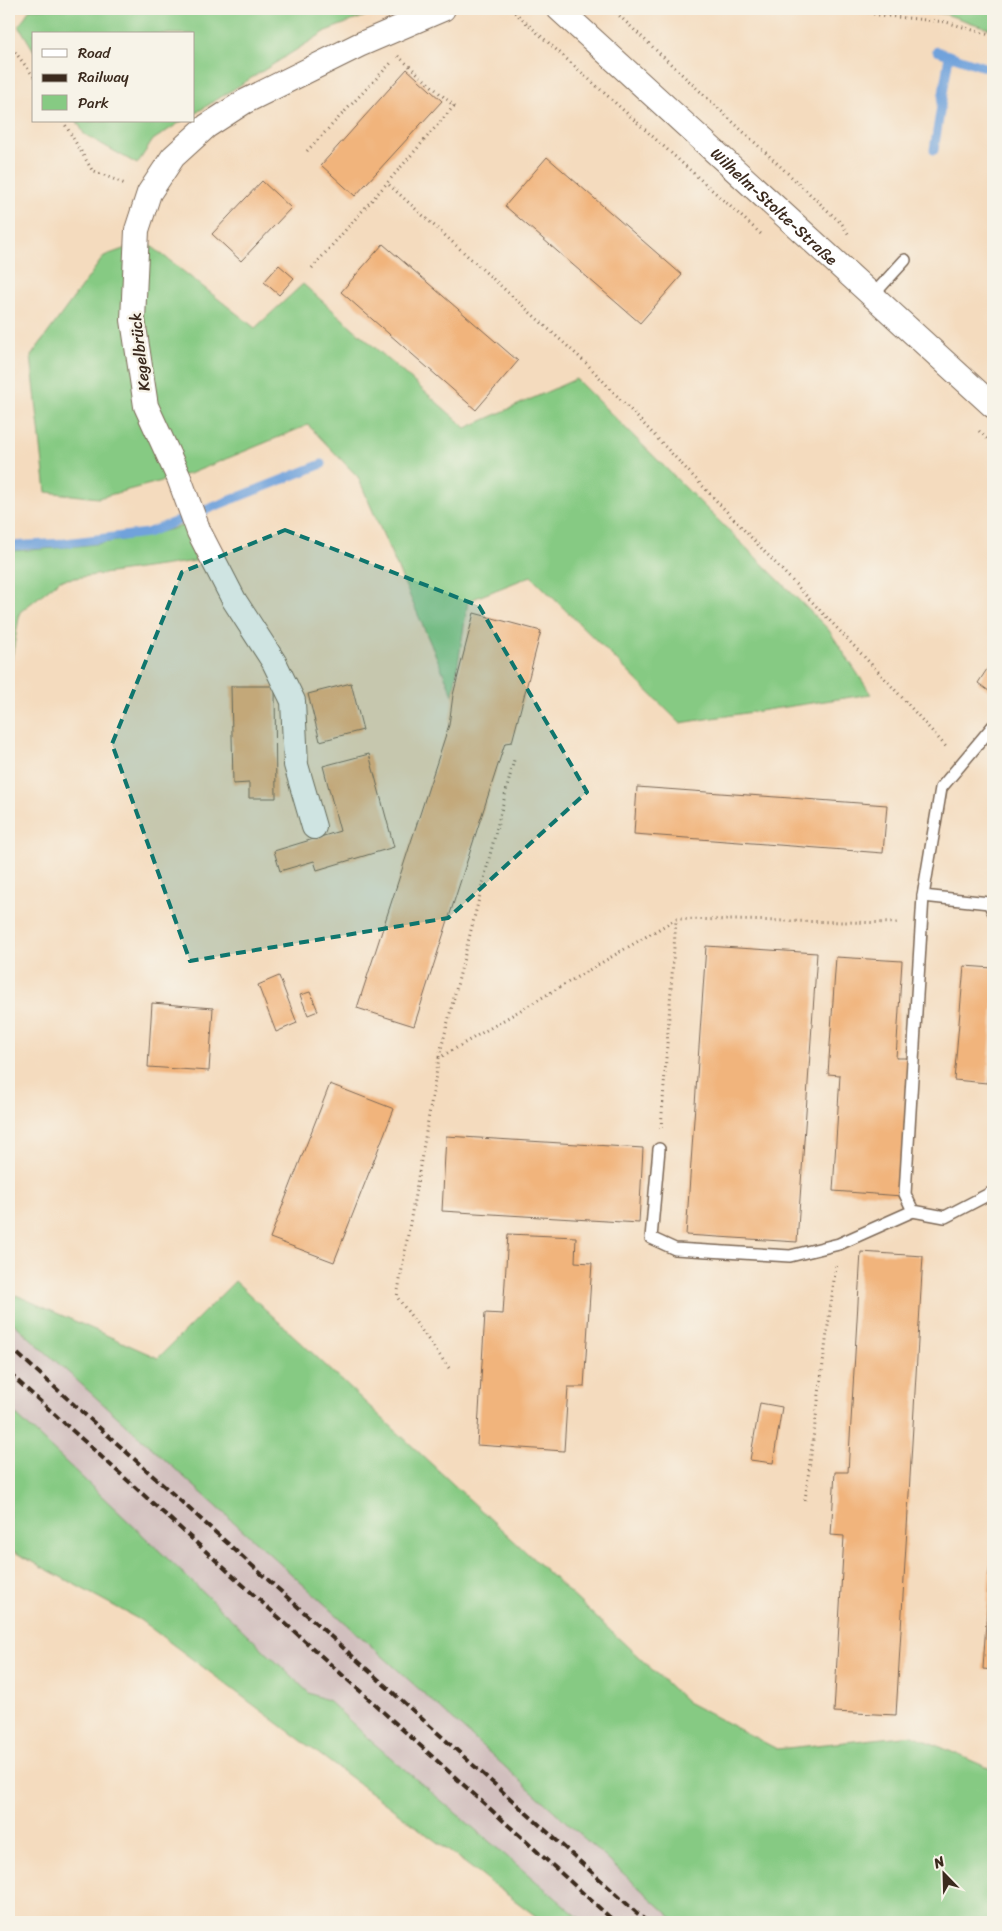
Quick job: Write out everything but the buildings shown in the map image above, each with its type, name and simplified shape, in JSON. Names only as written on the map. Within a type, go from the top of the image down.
[{"type":"street","name":"Kegelbrück","points":[[314,827],[296,765],[293,701],[274,662],[234,600],[199,532],[179,478],[146,406],[133,320],[137,230],[149,193],[173,157],[207,126],[244,102],[359,45],[443,9]]},
{"type":"street","name":"Wilhelm-Stolte-Straße","points":[[559,9],[992,404]]},
{"type":"lane","points":[[873,295],[905,260]]},
{"type":"lane","points":[[913,1211],[905,1194],[923,896],[941,788],[993,726]]},
{"type":"lane","points":[[923,896],[992,906]]},
{"type":"lane","points":[[659,1149],[651,1238],[675,1249],[790,1256],[839,1244],[913,1211],[945,1217],[993,1192]]},
{"type":"path","points":[[511,9],[764,236]]},
{"type":"path","points":[[612,9],[842,224],[852,239]]},
{"type":"path","points":[[854,9],[878,15],[946,22],[993,36]]},
{"type":"path","points":[[9,44],[32,74]]},
{"type":"path","points":[[307,151],[398,56],[454,106],[312,268]]},
{"type":"path","points":[[64,122],[92,170],[149,193]]},
{"type":"path","points":[[387,184],[586,362],[888,682],[961,764]]},
{"type":"path","points":[[978,430],[993,444]]},
{"type":"path","points":[[449,1368],[397,1297],[439,1058],[514,760]]},
{"type":"path","points":[[439,1058],[676,919],[921,924]]},
{"type":"path","points":[[659,1149],[676,919]]},
{"type":"path","points":[[805,1500],[839,1244]]},
{"type":"highlighted area","points":[[285,530],[479,606],[587,792],[448,918],[190,961],[112,744],[182,572]]},
{"type":"shaded area","points":[[9,1319],[419,1687],[677,1922],[584,1922],[370,1740],[329,1701],[309,1693],[9,1408]]},
{"type":"green space","points":[[30,9],[384,9],[328,30],[195,113],[195,32],[32,32],[32,48],[19,26]]},
{"type":"green space","points":[[895,9],[993,9],[993,30],[945,14]]},
{"type":"green space","points":[[78,122],[180,122],[153,140],[137,164],[84,134]]},
{"type":"green space","points":[[145,241],[255,328],[303,284],[466,428],[576,379],[828,629],[871,694],[680,723],[531,576],[468,601],[453,695],[358,477],[308,425],[192,473],[98,498],[46,492],[31,356],[104,256]]},
{"type":"green space","points":[[185,525],[196,561],[60,580],[20,612],[9,675],[9,551],[98,544],[142,536]]},
{"type":"green space","points":[[235,1281],[687,1702],[777,1749],[913,1735],[993,1770],[993,1922],[677,1922],[9,1319],[9,1302],[16,1295],[158,1358]]},
{"type":"green space","points":[[9,1408],[309,1693],[329,1701],[370,1740],[584,1922],[540,1922],[537,1917],[140,1620],[9,1549]]},
{"type":"waterway","points":[[937,51],[993,70]]},
{"type":"waterway","points":[[934,150],[949,56]]},
{"type":"waterway","points":[[9,546],[65,543],[147,533],[322,464]]},
{"type":"railway","points":[[9,1346],[647,1922]]},
{"type":"railway","points":[[9,1373],[615,1922]]}]
